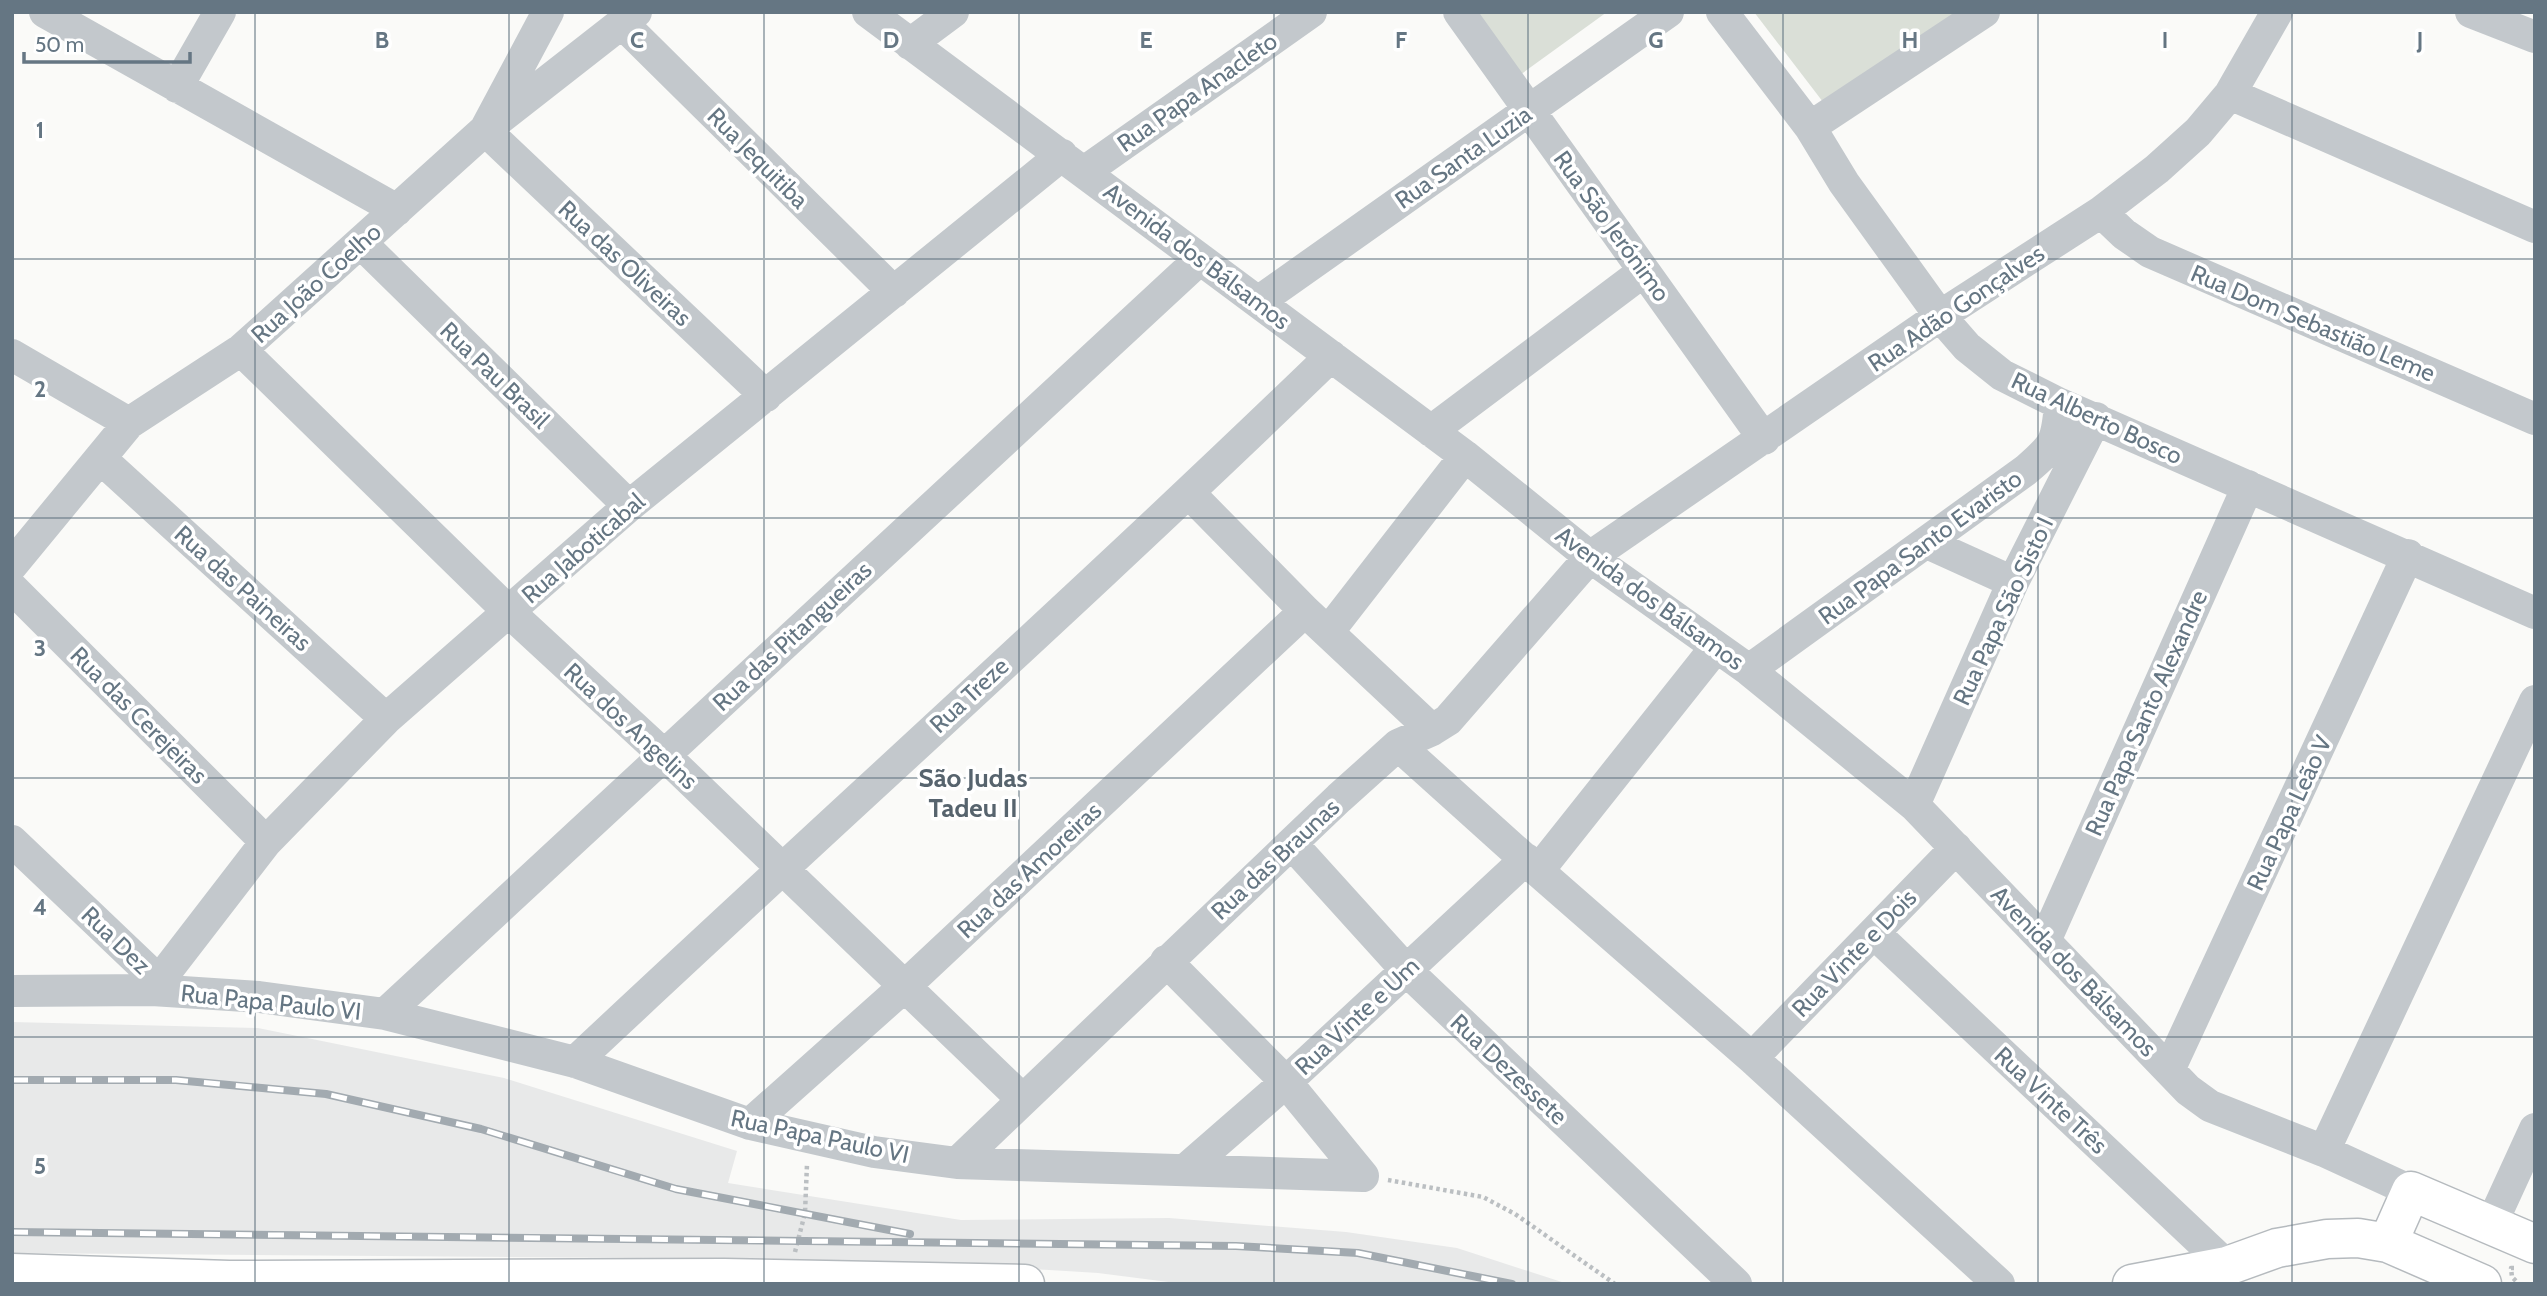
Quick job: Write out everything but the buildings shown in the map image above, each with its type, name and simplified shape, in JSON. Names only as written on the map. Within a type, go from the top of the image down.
[{"type":"main road","points":[[2388,1243],[2411,1191],[2491,1225],[2527,1256]]},
{"type":"main road","points":[[2132,1284],[2227,1266],[2277,1248],[2327,1239],[2358,1238],[2388,1243],[2482,1284]]},
{"type":"main road","points":[[12,1273],[227,1282],[789,1280],[1025,1284]]},
{"type":"street","points":[[46,12],[397,210]]},
{"type":"street","points":[[177,87],[220,12]]},
{"type":"street","points":[[485,130],[548,12]]},
{"type":"street","name":"Avenida dos Bálsamos","points":[[868,12],[1465,456],[1590,557],[1749,670],[1914,805],[2188,1090],[2210,1106],[2324,1151],[2411,1191]]},
{"type":"street","points":[[910,44],[953,12]]},
{"type":"street","name":"Rua Papa Anacleto","points":[[1073,163],[1311,12]]},
{"type":"street","name":"Rua São Jerónimo","points":[[1459,12],[1764,439]]},
{"type":"street","name":"Rua Santa Luzia","points":[[1258,302],[1668,12]]},
{"type":"street","name":"Rua Alberto Bosco","points":[[1722,12],[1810,128],[1844,183],[1940,316],[1967,347],[2002,374],[2060,404],[2535,613]]},
{"type":"street","points":[[1810,128],[1984,12]]},
{"type":"street","name":"Rua Adão Gonçalves","points":[[1590,557],[1940,316],[2101,212],[2157,169],[2198,132],[2230,94],[2277,12]]},
{"type":"street","points":[[2471,12],[2535,37]]},
{"type":"street","name":"Rua João Coelho","points":[[12,565],[128,422],[241,350],[485,130],[629,18]]},
{"type":"street","name":"Rua Jequitiba","points":[[629,18],[894,292]]},
{"type":"street","points":[[2230,94],[2535,227]]},
{"type":"street","name":"Rua das Oliveiras","points":[[485,130],[766,396]]},
{"type":"street","name":"Rua Jaboticabal","points":[[156,986],[266,842],[386,719],[629,506],[894,292],[1073,163]]},
{"type":"street","name":"Rua Dom Sebastião Leme","points":[[2101,212],[2124,234],[2150,252],[2535,419]]},
{"type":"street","name":"Rua Pau Brasil","points":[[361,243],[629,506]]},
{"type":"street","name":"Rua das Pitangueiras","points":[[385,1014],[1200,259]]},
{"type":"street","points":[[1431,431],[1644,271]]},
{"type":"street","name":"Rua dos Angelins","points":[[241,350],[509,612],[664,755],[1023,1100]]},
{"type":"street","points":[[12,355],[128,422]]},
{"type":"street","name":"Rua Treze","points":[[575,1062],[1189,494],[1331,356]]},
{"type":"street","name":"Rua Papa Santo Evaristo","points":[[1749,670],[2026,470],[2049,450],[2056,439],[2060,404]]},
{"type":"street","name":"Rua Papa São Sisto I","points":[[1914,805],[2013,582],[2096,418]]},
{"type":"street","points":[[1329,631],[1465,456]]},
{"type":"street","name":"Rua das Paineiras","points":[[100,458],[386,719]]},
{"type":"street","points":[[2026,470],[2040,472],[2059,492]]},
{"type":"street","name":"Rua Papa Santo Alexandre","points":[[2045,941],[2248,486]]},
{"type":"street","points":[[1189,494],[1305,611],[1432,730]]},
{"type":"street","points":[[1927,543],[2013,582]]},
{"type":"street","name":"Rua Papa Leão V","points":[[2169,1070],[2407,555]]},
{"type":"street","name":"Rua das Braunas","points":[[957,1163],[1166,961],[1398,745],[1448,720],[1590,557]]},
{"type":"street","name":"Rua das Cerejeiras","points":[[12,588],[266,842]]},
{"type":"street","name":"Rua das Amoreiras","points":[[750,1124],[905,986],[1305,611]]},
{"type":"street","name":"Rua Vinte e Um","points":[[1185,1170],[1407,971],[1532,865],[1716,647]]},
{"type":"street","points":[[2324,1151],[2535,701]]},
{"type":"street","points":[[1398,745],[1752,1058],[1998,1284]]},
{"type":"street","name":"Rua Dez","points":[[12,841],[156,986]]},
{"type":"street","name":"Rua Dezessete","points":[[1292,844],[1407,971],[1736,1284]]},
{"type":"street","name":"Rua Vinte e Dois","points":[[1752,1058],[1956,848]]},
{"type":"street","name":"Rua Vinte Três","points":[[1875,934],[2227,1266]]},
{"type":"street","points":[[1166,961],[1286,1082],[1363,1176]]},
{"type":"street","name":"Rua Papa Paulo VI","points":[[12,991],[156,986],[385,1014],[575,1062],[750,1124],[874,1152],[957,1163],[1363,1176]]},
{"type":"street","points":[[2491,1225],[2535,1129]]},
{"type":"path","points":[[789,1280],[804,1213],[808,1138]]},
{"type":"path","points":[[1363,1176],[1438,1187],[1483,1198],[1515,1214],[1615,1284]]},
{"type":"path","points":[[2519,1284],[2512,1277],[2511,1268],[2527,1256]]},
{"type":"shaded area","points":[[1475,12],[1607,12],[1520,75]]},
{"type":"shaded area","points":[[1754,12],[1957,12],[1823,102]]},
{"type":"shaded area","points":[[12,1022],[258,1028],[504,1078],[737,1151],[728,1183],[961,1220],[1169,1218],[1346,1232],[1457,1248],[1568,1284],[1184,1284],[1098,1273],[954,1264],[761,1259],[12,1253]]},
{"type":"railway","points":[[12,1080],[176,1080],[326,1094],[481,1129],[676,1189],[910,1234]]},
{"type":"railway","points":[[12,1232],[1236,1246],[1358,1253],[1512,1284]]},
{"type":"district","name":"São Judas Tadeu II","points":[[973,793]]}]
